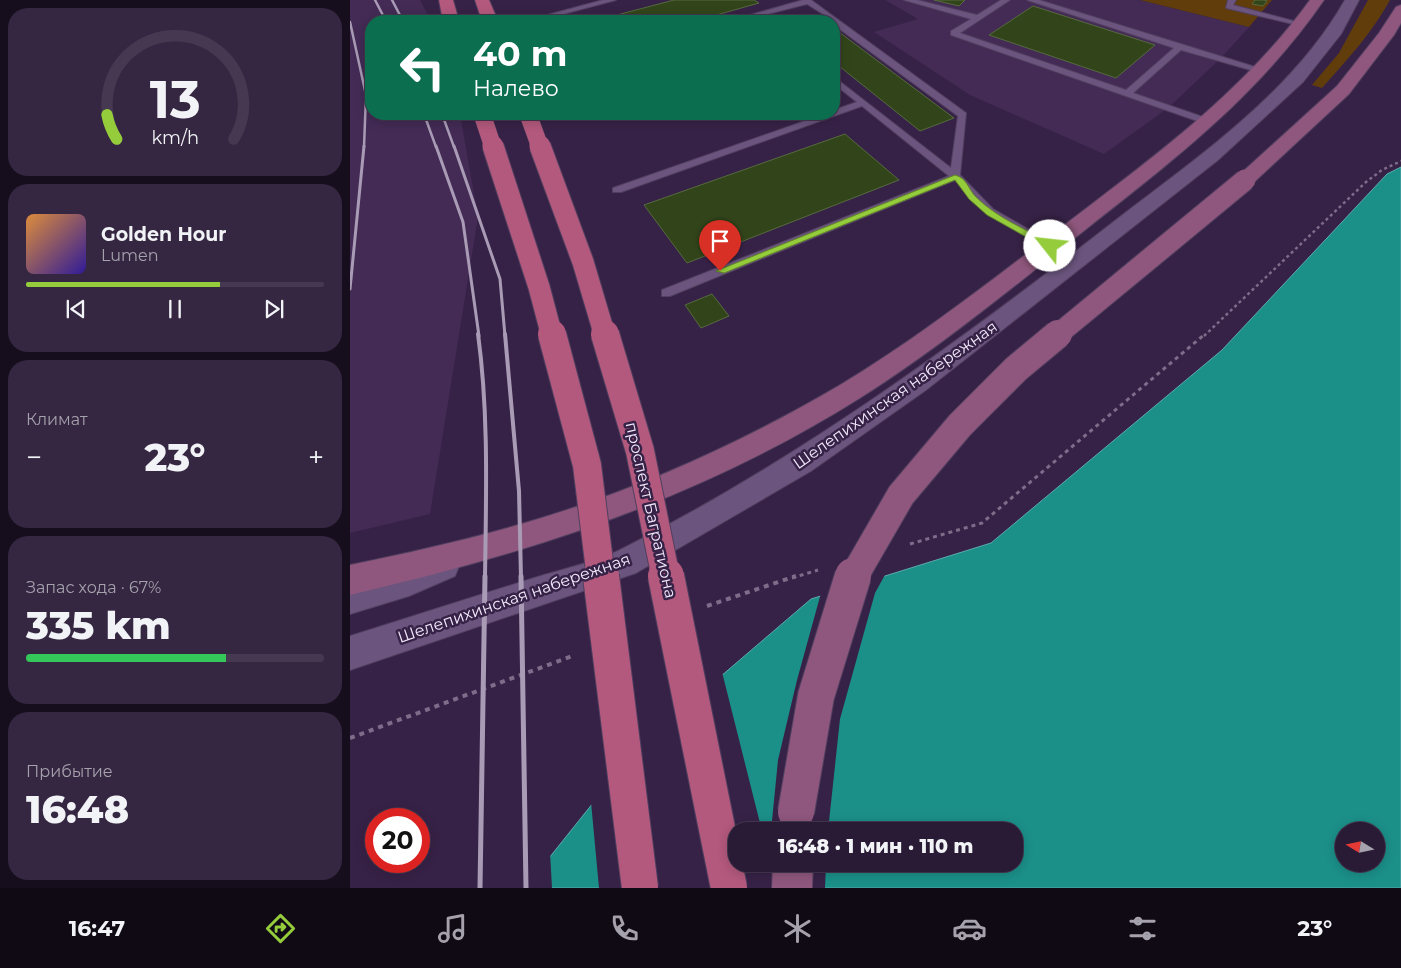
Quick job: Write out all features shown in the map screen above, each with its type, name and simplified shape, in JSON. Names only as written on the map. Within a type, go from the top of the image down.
[{"type":"main road","points":[[446,0],[450,15]]},
{"type":"main road","points":[[482,0],[488,15]]},
{"type":"main road","name":"Шелепихинская набережная","points":[[496,545],[621,504],[730,456],[815,412],[905,356],[1050,246],[1172,151],[1206,122],[1261,70],[1301,24],[1317,0]]},
{"type":"main road","points":[[795,822],[816,696],[850,582],[901,495],[960,425],[1016,369],[1245,180],[1343,90],[1386,35],[1401,10]]},
{"type":"main road","points":[[484,120],[540,287],[588,465],[640,888]]},
{"type":"main road","name":"проспект Багратиона","points":[[530,120],[583,262],[640,451],[729,888]]},
{"type":"main road","points":[[350,580],[496,545]]},
{"type":"main road","points":[[792,888],[793,872]]},
{"type":"street","name":"Шелепихинская набережная","points":[[350,653],[625,563],[801,463],[917,383],[1078,262],[1211,156],[1297,78],[1335,31],[1352,0]]},
{"type":"street","name":"Шелепихинская набережная","points":[[350,599],[409,581],[496,545]]},
{"type":"lane","points":[[553,15],[612,0]]},
{"type":"lane","points":[[784,0],[792,5]]},
{"type":"lane","points":[[908,0],[978,18]]},
{"type":"lane","points":[[1006,0],[954,33],[1206,122]]},
{"type":"lane","points":[[1031,0],[1180,47],[1261,70]]},
{"type":"lane","points":[[1232,0],[1229,6],[1301,24]]},
{"type":"lane","points":[[755,15],[808,1],[825,15]]},
{"type":"lane","points":[[840,27],[963,114],[955,177]]},
{"type":"lane","points":[[1128,94],[1180,47]]},
{"type":"lane","points":[[840,85],[961,180],[972,197],[990,213],[1050,246]]},
{"type":"lane","points":[[840,111],[863,103]]},
{"type":"lane","points":[[617,190],[816,120]]},
{"type":"lane","points":[[666,293],[955,177]]},
{"type":"shaded area","points":[[350,0],[420,0],[428,15],[365,15],[365,120],[461,120],[478,217],[430,514],[350,533]]},
{"type":"shaded area","points":[[885,0],[1140,0],[1249,27],[1221,58],[1168,108],[1104,154],[970,95],[874,32],[918,19]]},
{"type":"shaded area","points":[[1140,0],[1272,0],[1249,27]]},
{"type":"shaded area","points":[[1368,0],[1390,0],[1350,57],[1322,88],[1312,85],[1339,53]]},
{"type":"shaded area","points":[[1401,167],[1401,888],[525,888],[637,748],[811,599],[991,543],[1222,350],[1387,174]]},
{"type":"pier","points":[[886,573],[875,593],[840,719],[829,822],[772,822],[778,760],[797,680],[821,593]]},
{"type":"pier","points":[[722,672],[760,822],[728,822],[728,872],[826,872],[825,888],[599,888],[591,802],[635,746]]},
{"type":"pier","points":[[550,852],[552,888],[523,888],[523,886]]},
{"type":"building","points":[[674,0],[754,0],[759,3],[716,15],[617,15]]},
{"type":"building","points":[[934,0],[965,0],[959,6]]},
{"type":"building","points":[[1255,0],[1267,1],[1263,6],[1252,4]]},
{"type":"building","points":[[1033,6],[1155,45],[1116,78],[989,35]]},
{"type":"building","points":[[840,33],[954,118],[920,131],[840,67]]},
{"type":"building","points":[[845,134],[899,180],[687,263],[644,205]]},
{"type":"building","points":[[712,294],[729,316],[701,328],[685,305]]},
{"type":"railway","points":[[375,0],[383,15]]},
{"type":"railway","points":[[392,0],[400,15]]},
{"type":"railway","points":[[350,22],[365,90]]},
{"type":"railway","points":[[364,147],[365,120]]},
{"type":"railway","points":[[426,120],[436,147]]},
{"type":"railway","points":[[444,120],[454,147]]},
{"type":"railway","points":[[350,289],[364,146]]},
{"type":"railway","points":[[436,146],[463,222],[479,336]]},
{"type":"railway","points":[[454,146],[500,279],[505,336]]},
{"type":"railway","points":[[478,334],[482,364],[485,425],[485,578]]},
{"type":"railway","points":[[505,334],[519,491],[521,578]]},
{"type":"railway","points":[[480,888],[485,576]]},
{"type":"railway","points":[[521,576],[526,888]]},
{"type":"route","points":[[720,271],[955,177],[961,180],[972,197],[990,213],[1050,246]]}]
